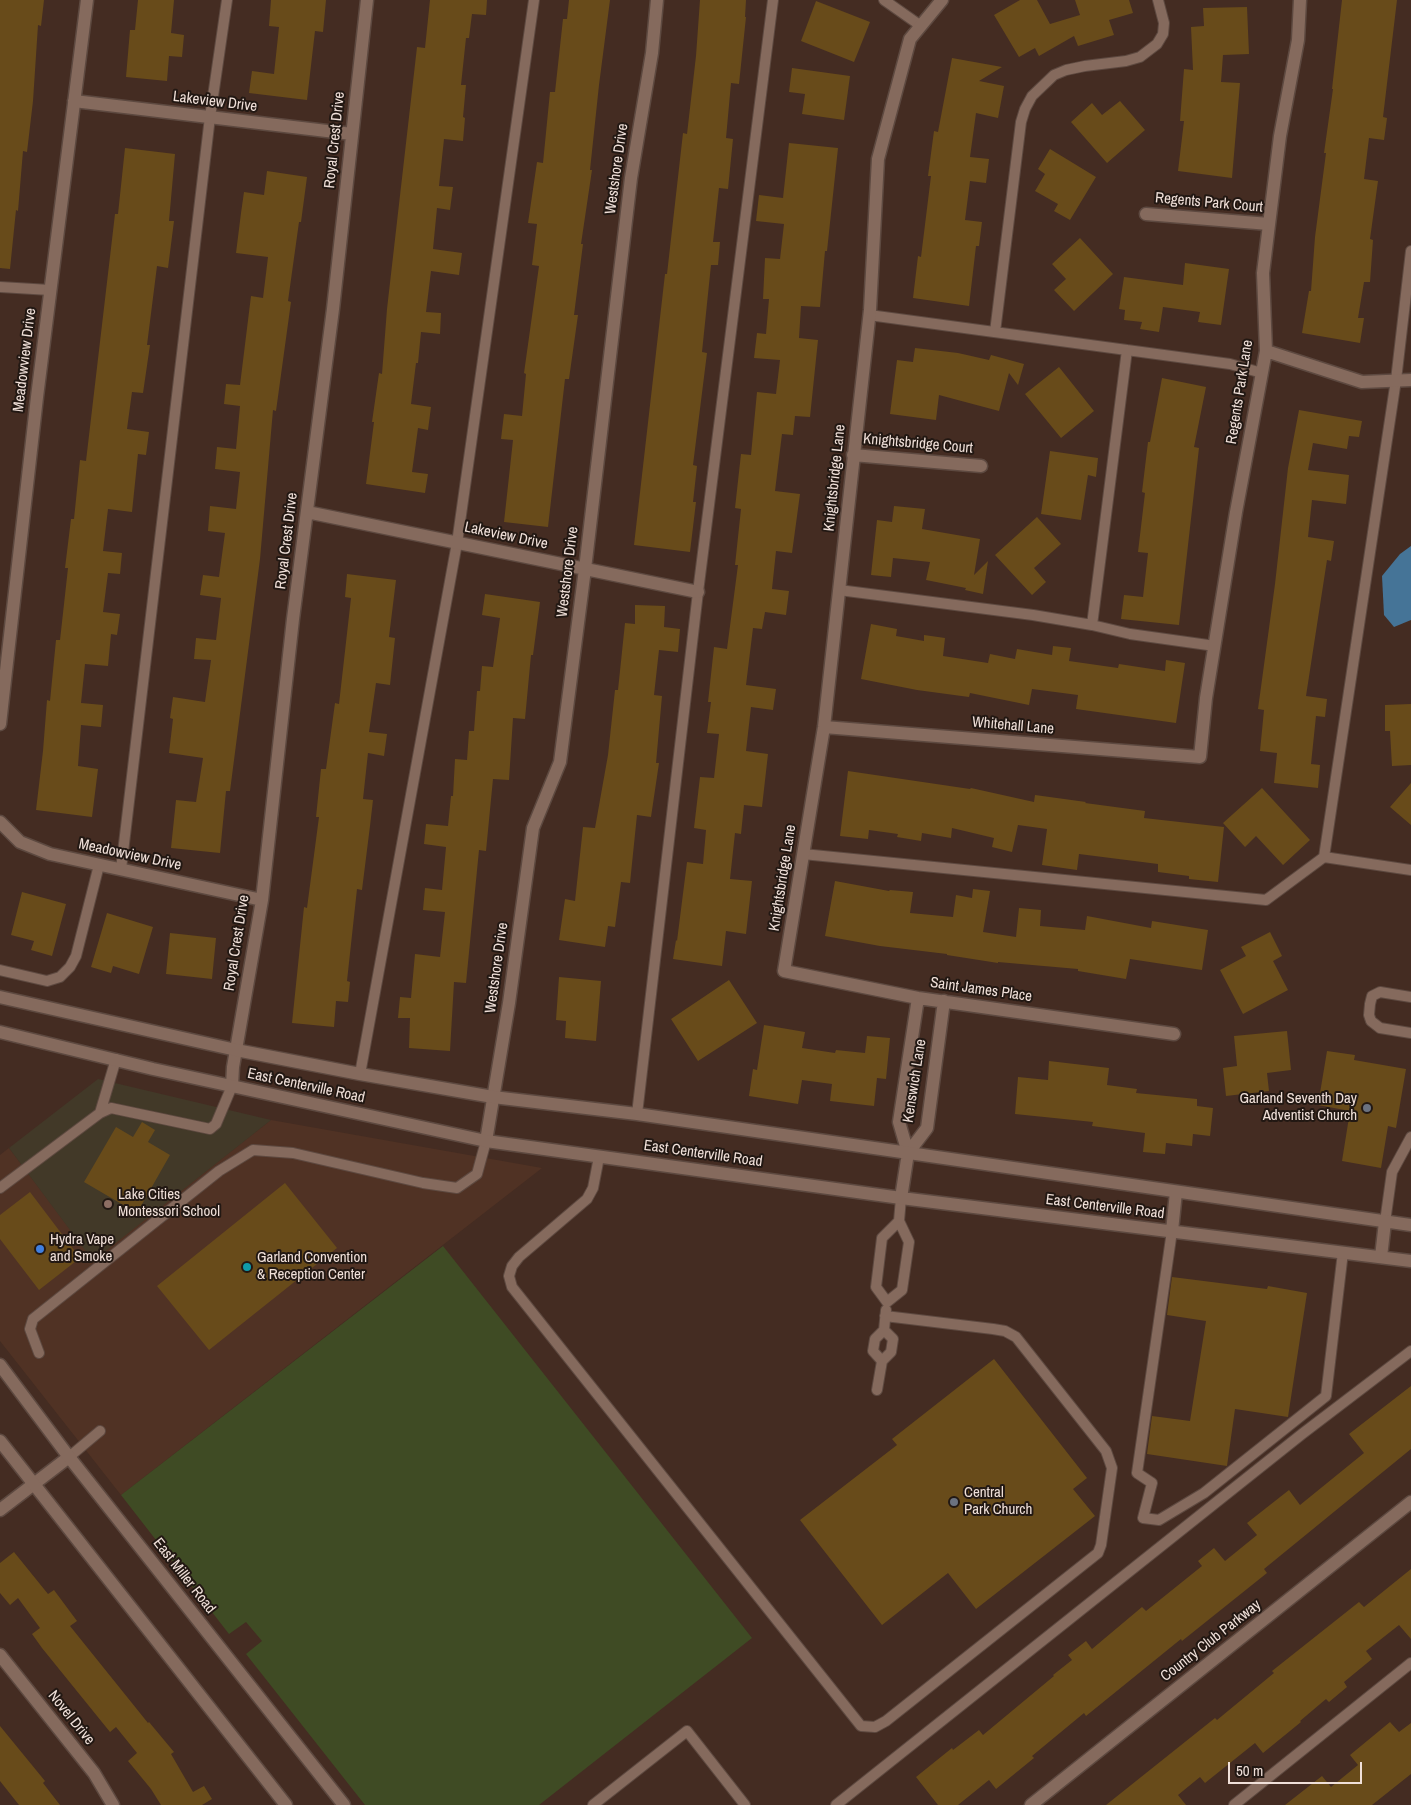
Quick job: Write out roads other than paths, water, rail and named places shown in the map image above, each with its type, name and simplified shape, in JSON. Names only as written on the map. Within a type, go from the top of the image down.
[{"type":"street","name":"Meadowview Drive","points":[[0,724],[50,290],[87,0]]},
{"type":"street","name":"Royal Crest Drive","points":[[232,1086],[236,1050],[262,900],[293,619],[333,309],[367,0]]},
{"type":"street","name":"Westshore Drive","points":[[486,1141],[509,1003],[533,828],[560,762],[585,569],[631,178],[652,53],[657,0]]},
{"type":"street","name":"Knightsbridge Lane","points":[[784,971],[824,727],[869,315],[878,159],[910,39],[942,0]]},
{"type":"street","name":"Regents Park Lane","points":[[1200,757],[1214,646],[1236,512],[1266,352],[1264,273],[1280,136],[1298,40],[1300,0]]},
{"type":"street","name":"Lakeview Drive","points":[[74,101],[352,134]]},
{"type":"street","name":"Regents Park Court","points":[[1146,214],[1269,224]]},
{"type":"street","points":[[1266,352],[1362,382],[1411,380]]},
{"type":"street","name":"Knightsbridge Court","points":[[853,455],[981,466]]},
{"type":"street","name":"Lakeview Drive","points":[[307,512],[698,592]]},
{"type":"street","name":"Whitehall Lane","points":[[824,727],[1200,757]]},
{"type":"street","name":"Meadowview Drive","points":[[0,822],[20,842],[50,854],[262,900]]},
{"type":"street","name":"Saint James Place","points":[[784,971],[918,998],[1174,1034]]},
{"type":"street","name":"East Centerville Road","points":[[0,997],[236,1050],[493,1097],[637,1114],[1411,1225]]},
{"type":"street","name":"Kenswich Lane","points":[[908,1153],[899,1122],[918,998]]},
{"type":"street","name":"Kenswich Lane","points":[[908,1153],[927,1128],[944,1001]]},
{"type":"street","name":"East Centerville Road","points":[[0,1032],[232,1086],[486,1141],[901,1198],[1411,1261]]},
{"type":"street","points":[[901,1198],[908,1153]]},
{"type":"street","points":[[1172,1231],[1176,1192]]},
{"type":"street","points":[[1381,1257],[1385,1222]]},
{"type":"street","name":"East Miller Road","points":[[0,1365],[69,1457],[344,1805]]},
{"type":"street","points":[[0,1441],[286,1805]]},
{"type":"street","points":[[0,1510],[69,1457]]},
{"type":"street","name":"Country Club Parkway","points":[[1031,1805],[1411,1502]]},
{"type":"street","name":"Novel Drive","points":[[0,1655],[94,1773],[113,1805]]},
{"type":"lane","points":[[121,869],[210,117],[227,0]]},
{"type":"lane","points":[[360,1074],[457,543],[534,0]]},
{"type":"lane","points":[[637,1114],[698,592],[773,0]]},
{"type":"lane","points":[[884,0],[921,26]]},
{"type":"lane","points":[[995,332],[1021,122],[1025,109],[1032,96],[1054,75],[1085,66],[1126,61],[1140,57],[1157,44],[1163,34],[1164,23],[1158,0]]},
{"type":"lane","points":[[803,854],[1266,900],[1324,857],[1396,380],[1411,251]]},
{"type":"lane","points":[[0,286],[50,290]]},
{"type":"lane","points":[[869,315],[1230,364],[1262,373]]},
{"type":"lane","points":[[1092,625],[1127,350]]},
{"type":"lane","points":[[839,590],[955,604],[1092,625],[1130,634],[1214,646]]},
{"type":"lane","points":[[1324,857],[1411,870]]},
{"type":"lane","points":[[0,970],[47,981],[60,977],[70,967],[76,956],[99,865]]},
{"type":"lane","points":[[1411,996],[1380,992],[1372,996],[1369,1015],[1372,1022],[1380,1028],[1411,1033]]},
{"type":"lane","points":[[100,1113],[116,1059]]},
{"type":"lane","points":[[0,1188],[100,1113],[111,1108],[210,1129],[216,1124],[232,1086]]},
{"type":"lane","points":[[1385,1222],[1392,1172],[1411,1137]]},
{"type":"lane","points":[[39,1352],[30,1329],[33,1319],[219,1171],[253,1150],[293,1153],[423,1183],[457,1188],[477,1174],[486,1141]]},
{"type":"lane","points":[[599,1157],[593,1188],[587,1199],[519,1256],[512,1266],[509,1276],[512,1287],[862,1726],[874,1726],[886,1721],[1098,1553],[1101,1545],[1112,1468],[1106,1451],[1016,1337],[1005,1331],[993,1329],[885,1316]]},
{"type":"lane","points":[[882,1361],[873,1351],[875,1339],[884,1330],[887,1302],[902,1290],[910,1242],[899,1221],[901,1198]]},
{"type":"lane","points":[[887,1302],[876,1287],[882,1238],[899,1221]]},
{"type":"lane","points":[[1172,1231],[1137,1473],[1152,1483],[1144,1518],[1159,1520],[1204,1493],[1326,1396],[1343,1252]]},
{"type":"lane","points":[[876,1390],[882,1361],[891,1352],[893,1339],[884,1330]]},
{"type":"lane","points":[[836,1805],[1302,1434],[1411,1351]]},
{"type":"lane","points":[[69,1457],[100,1431]]},
{"type":"lane","points":[[1234,1805],[1411,1663]]},
{"type":"lane","points":[[593,1805],[686,1731],[744,1805]]},
{"type":"lane","points":[[605,1796],[612,1805]]},
{"type":"water","points":[[1411,546],[1411,620],[1394,627],[1384,615],[1382,576],[1400,554]]},
{"type":"place","name":"Garland Seventh Day Adventist Church","points":[[1367,1108]]},
{"type":"place","name":"Lake Cities Montessori School","points":[[108,1204]]},
{"type":"place","name":"Hydra Vape and Smoke","points":[[40,1249]]},
{"type":"place","name":"Garland Convention & Reception Center","points":[[247,1267]]},
{"type":"place","name":"Central Park Church","points":[[954,1502]]}]
